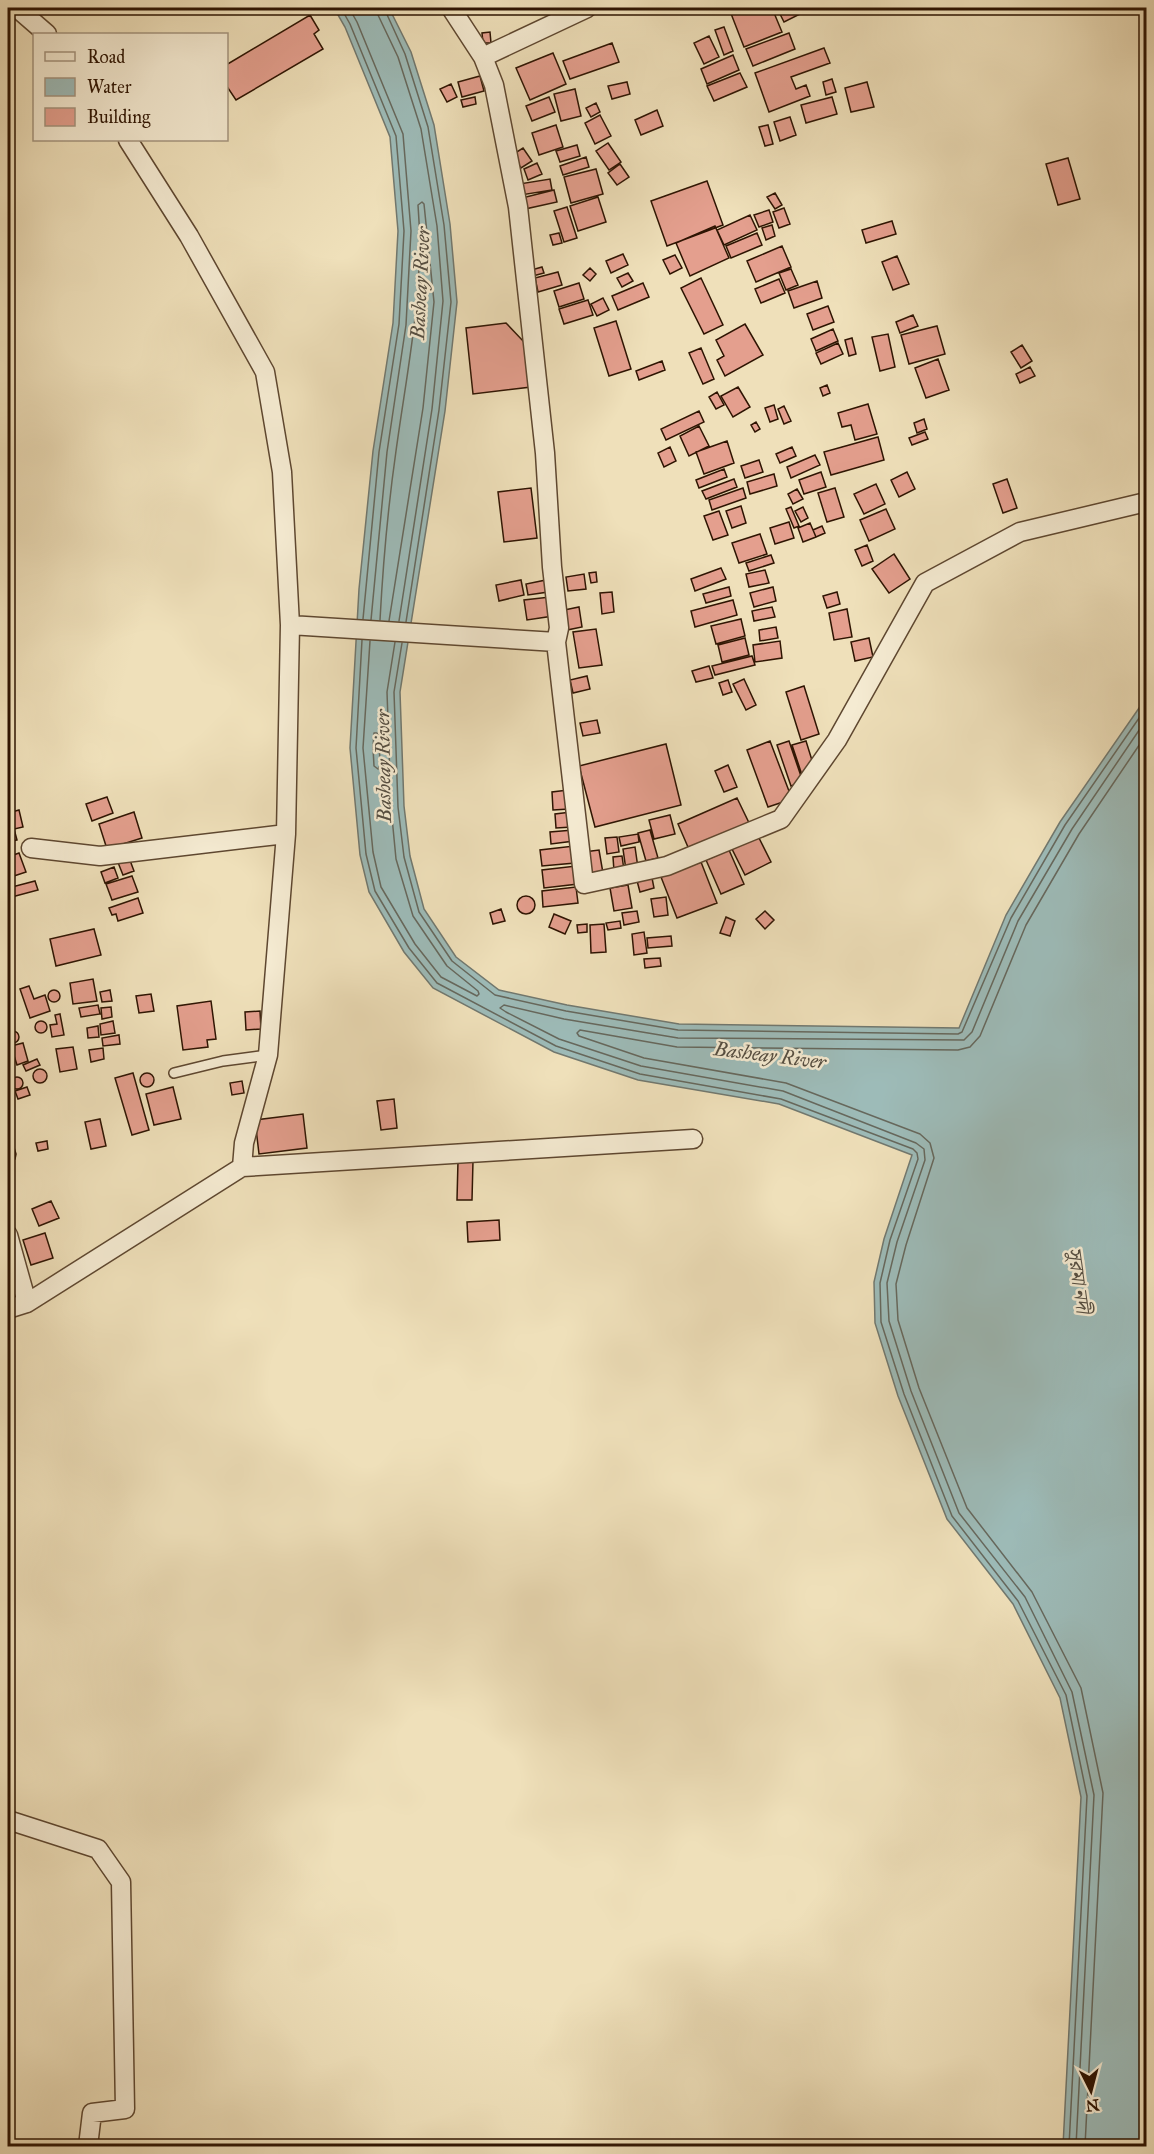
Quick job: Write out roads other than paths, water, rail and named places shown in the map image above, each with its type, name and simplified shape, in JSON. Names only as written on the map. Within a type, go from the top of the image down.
[{"type":"street","points":[[17,8],[46,33]]},
{"type":"street","points":[[451,8],[483,57],[494,85],[518,207],[545,453],[552,567],[560,628],[556,642],[584,884],[667,866],[781,819],[837,740],[925,583],[1020,532],[1146,502]]},
{"type":"street","points":[[483,57],[587,8]]},
{"type":"street","points":[[129,141],[189,236],[265,372],[282,472],[290,625],[286,834],[268,1055],[244,1143],[242,1167]]},
{"type":"street","points":[[290,625],[556,642]]},
{"type":"street","points":[[31,848],[100,856],[286,834]]},
{"type":"street","points":[[8,1309],[27,1303],[242,1167],[693,1139]]},
{"type":"street","points":[[8,1235],[27,1303]]},
{"type":"street","points":[[8,1820],[98,1849],[122,1882],[125,2109],[92,2113],[88,2146]]},
{"type":"lane","points":[[174,1073],[223,1061],[268,1055]]},
{"type":"water","points":[[334,8],[389,8],[411,52],[434,125],[450,224],[457,302],[445,411],[400,692],[404,806],[410,856],[424,909],[456,957],[499,990],[567,1005],[679,1024],[959,1028],[1006,915],[1060,822],[1146,698],[1146,2146],[1063,2146],[1081,1797],[1060,1698],[1013,1604],[947,1519],[898,1396],[875,1323],[874,1282],[884,1239],[912,1155],[779,1104],[638,1080],[554,1052],[433,988],[404,952],[369,892],[360,855],[350,748],[359,589],[373,451],[393,323],[398,231],[390,137],[345,27]]},
{"type":"water label","name":"Basheay River","points":[[420,283]]},
{"type":"water label","name":"Basheay River","points":[[383,766]]},
{"type":"water label","name":"Basheay River","points":[[770,1055]]},
{"type":"water label","name":"সুরমা নদী","points":[[1079,1280]]}]
